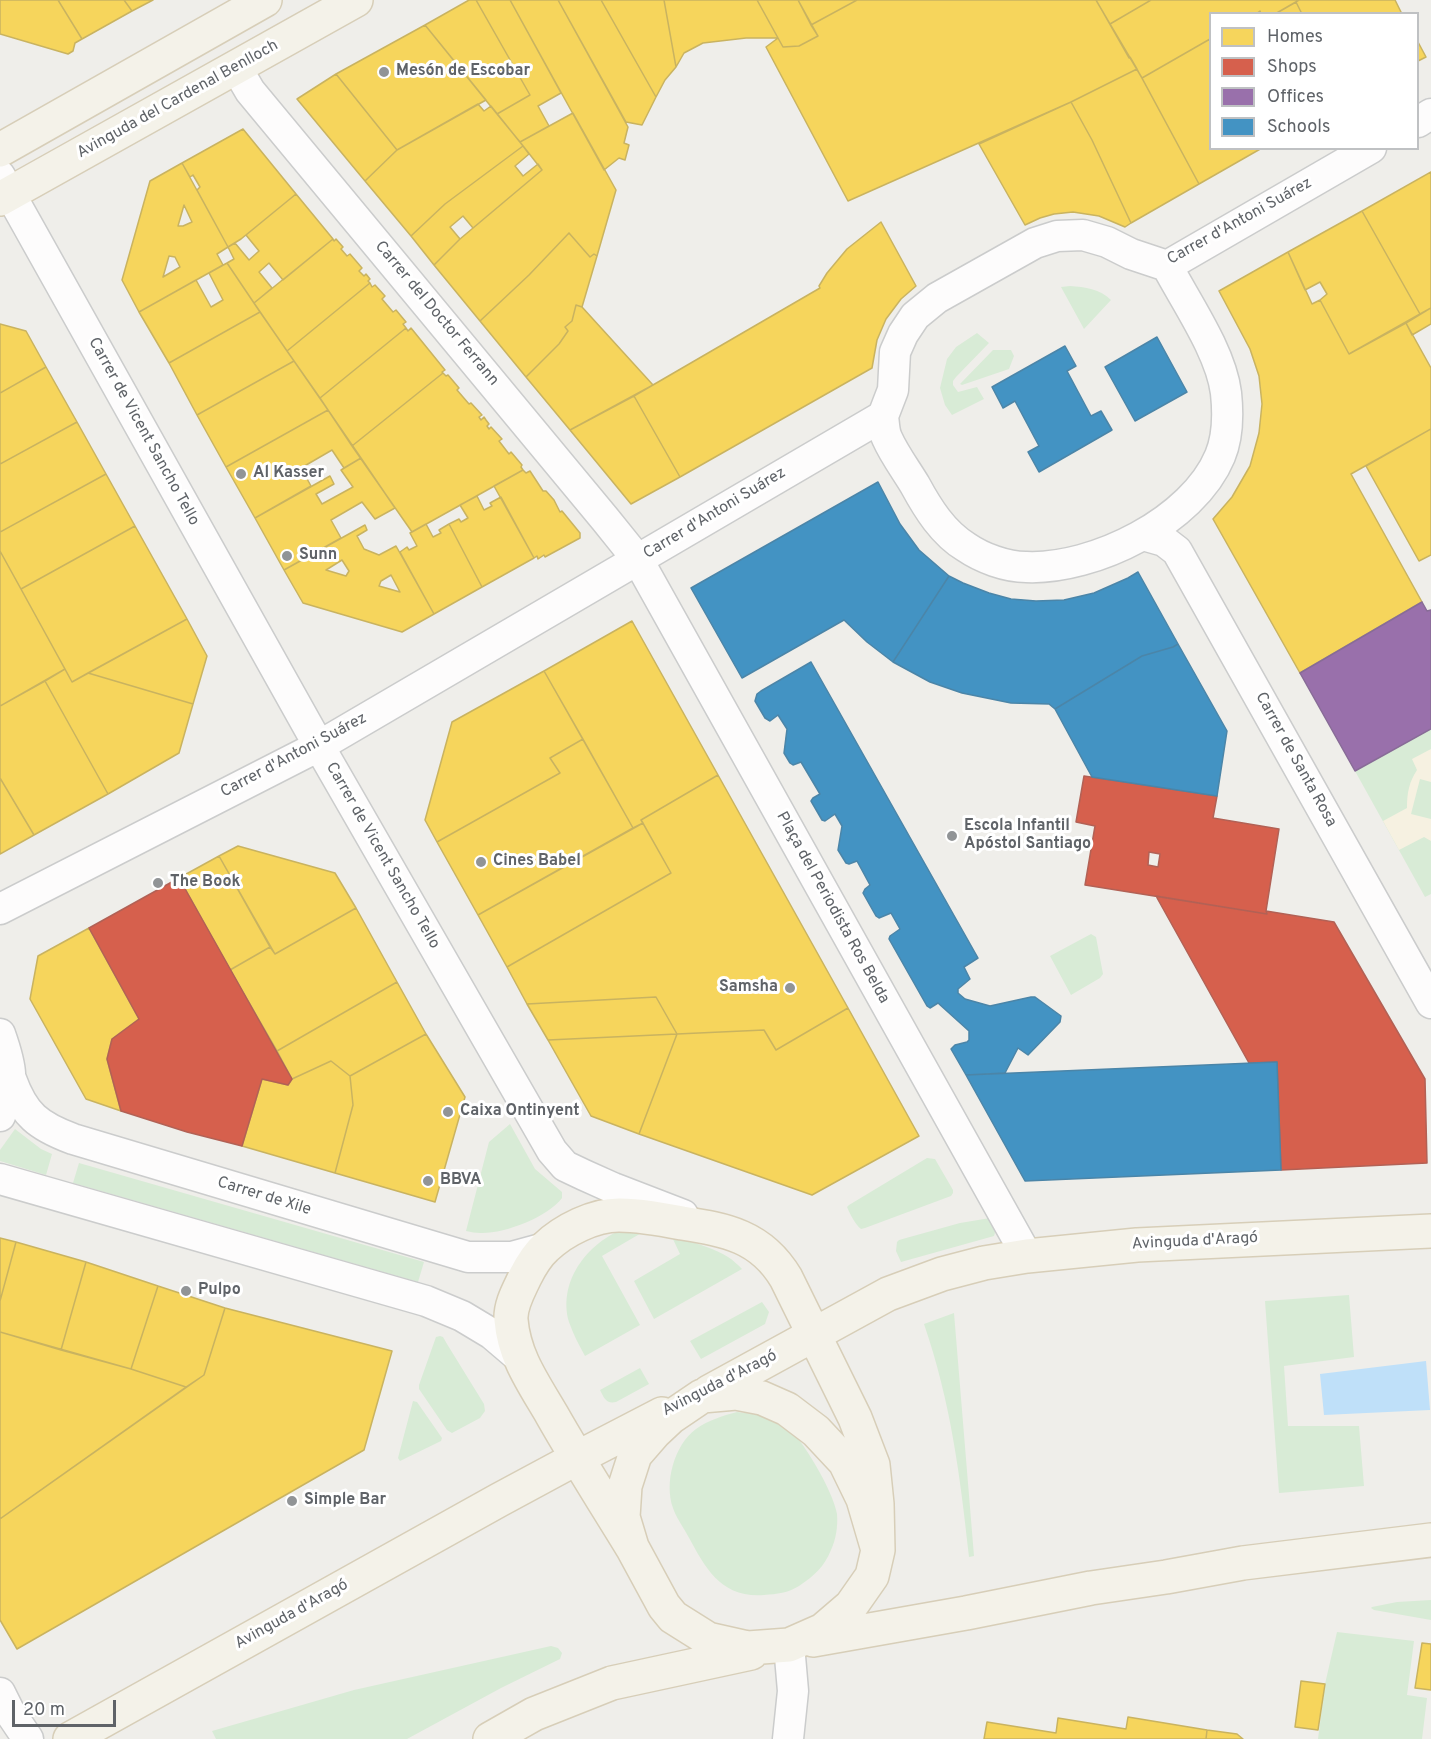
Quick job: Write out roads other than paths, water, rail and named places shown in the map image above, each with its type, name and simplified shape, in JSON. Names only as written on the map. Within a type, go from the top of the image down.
[{"type":"main road","points":[[0,150],[265,0]]},
{"type":"main road","name":"Avinguda del Cardenal Benlloch","points":[[3,190],[236,67],[356,0]]},
{"type":"main road","points":[[617,1215],[644,1216],[720,1229],[751,1242],[778,1265],[855,1418],[873,1465],[878,1550],[872,1576],[851,1606],[823,1630],[789,1645],[748,1648],[708,1639],[673,1617],[664,1606],[632,1547],[519,1357],[513,1337],[511,1316],[517,1294],[529,1269],[545,1248],[562,1235],[590,1221],[617,1215]]},
{"type":"main road","name":"Avinguda d'Aragó","points":[[70,1739],[577,1458],[702,1396],[888,1294],[905,1287],[984,1263],[1027,1256],[1137,1245],[1431,1231]]},
{"type":"main road","points":[[632,1547],[623,1517],[625,1486],[635,1455],[671,1417],[702,1396],[736,1393],[762,1398],[787,1409],[816,1431],[845,1462],[863,1499],[878,1550]]},
{"type":"main road","points":[[490,1739],[534,1714],[612,1683],[789,1645],[1091,1588],[1243,1563],[1431,1540]]},
{"type":"street","name":"Carrer del Doctor Ferrann","points":[[236,67],[250,91],[638,560]]},
{"type":"street","name":"Carrer d'Antoni Suárez","points":[[0,909],[319,746],[883,416],[893,390],[895,352],[915,316],[937,298],[1035,243],[1057,236],[1083,235],[1167,266],[1368,150]]},
{"type":"street","name":"Carrer de Vicent Sancho Tello","points":[[3,190],[552,1152],[565,1166],[584,1175],[720,1229]]},
{"type":"street","points":[[883,416],[886,436],[927,506],[946,532],[966,548],[994,561],[1023,567],[1050,567],[1082,560],[1117,548],[1143,535],[1185,504],[1207,480],[1221,455],[1227,427],[1226,392],[1219,367],[1167,266]]},
{"type":"street","name":"Carrer de Santa Rosa","points":[[1143,535],[1164,541],[1177,551],[1431,1003]]},
{"type":"street","name":"Plaça del Periodista Ros Belda","points":[[638,560],[1027,1256]]},
{"type":"street","points":[[0,1034],[8,1056],[11,1079],[0,1116]]},
{"type":"street","name":"Carrer de Xile","points":[[11,1079],[27,1112],[48,1130],[73,1139],[468,1257],[512,1257],[545,1248]]},
{"type":"street","points":[[0,1179],[426,1301],[462,1316],[492,1334],[519,1357]]},
{"type":"street","points":[[788,1739],[793,1691],[789,1645]]},
{"type":"street","points":[[0,1693],[28,1739]]},
{"type":"water","points":[[1426,1361],[1430,1410],[1324,1415],[1320,1374]]},
{"type":"place","name":"Mesón de Escobar","points":[[384,72]]},
{"type":"place","name":"Al Kasser","points":[[241,474]]},
{"type":"place","name":"Sunn","points":[[287,556]]},
{"type":"place","name":"Escola Infantil Apóstol Santiago","points":[[952,836]]},
{"type":"place","name":"Cines Babel","points":[[481,862]]},
{"type":"place","name":"The Book","points":[[158,883]]},
{"type":"place","name":"Samsha","points":[[790,988]]},
{"type":"place","name":"Caixa Ontinyent","points":[[448,1112]]},
{"type":"place","name":"BBVA","points":[[428,1181]]},
{"type":"place","name":"Pulpo","points":[[186,1291]]},
{"type":"place","name":"Simple Bar","points":[[292,1501]]}]
